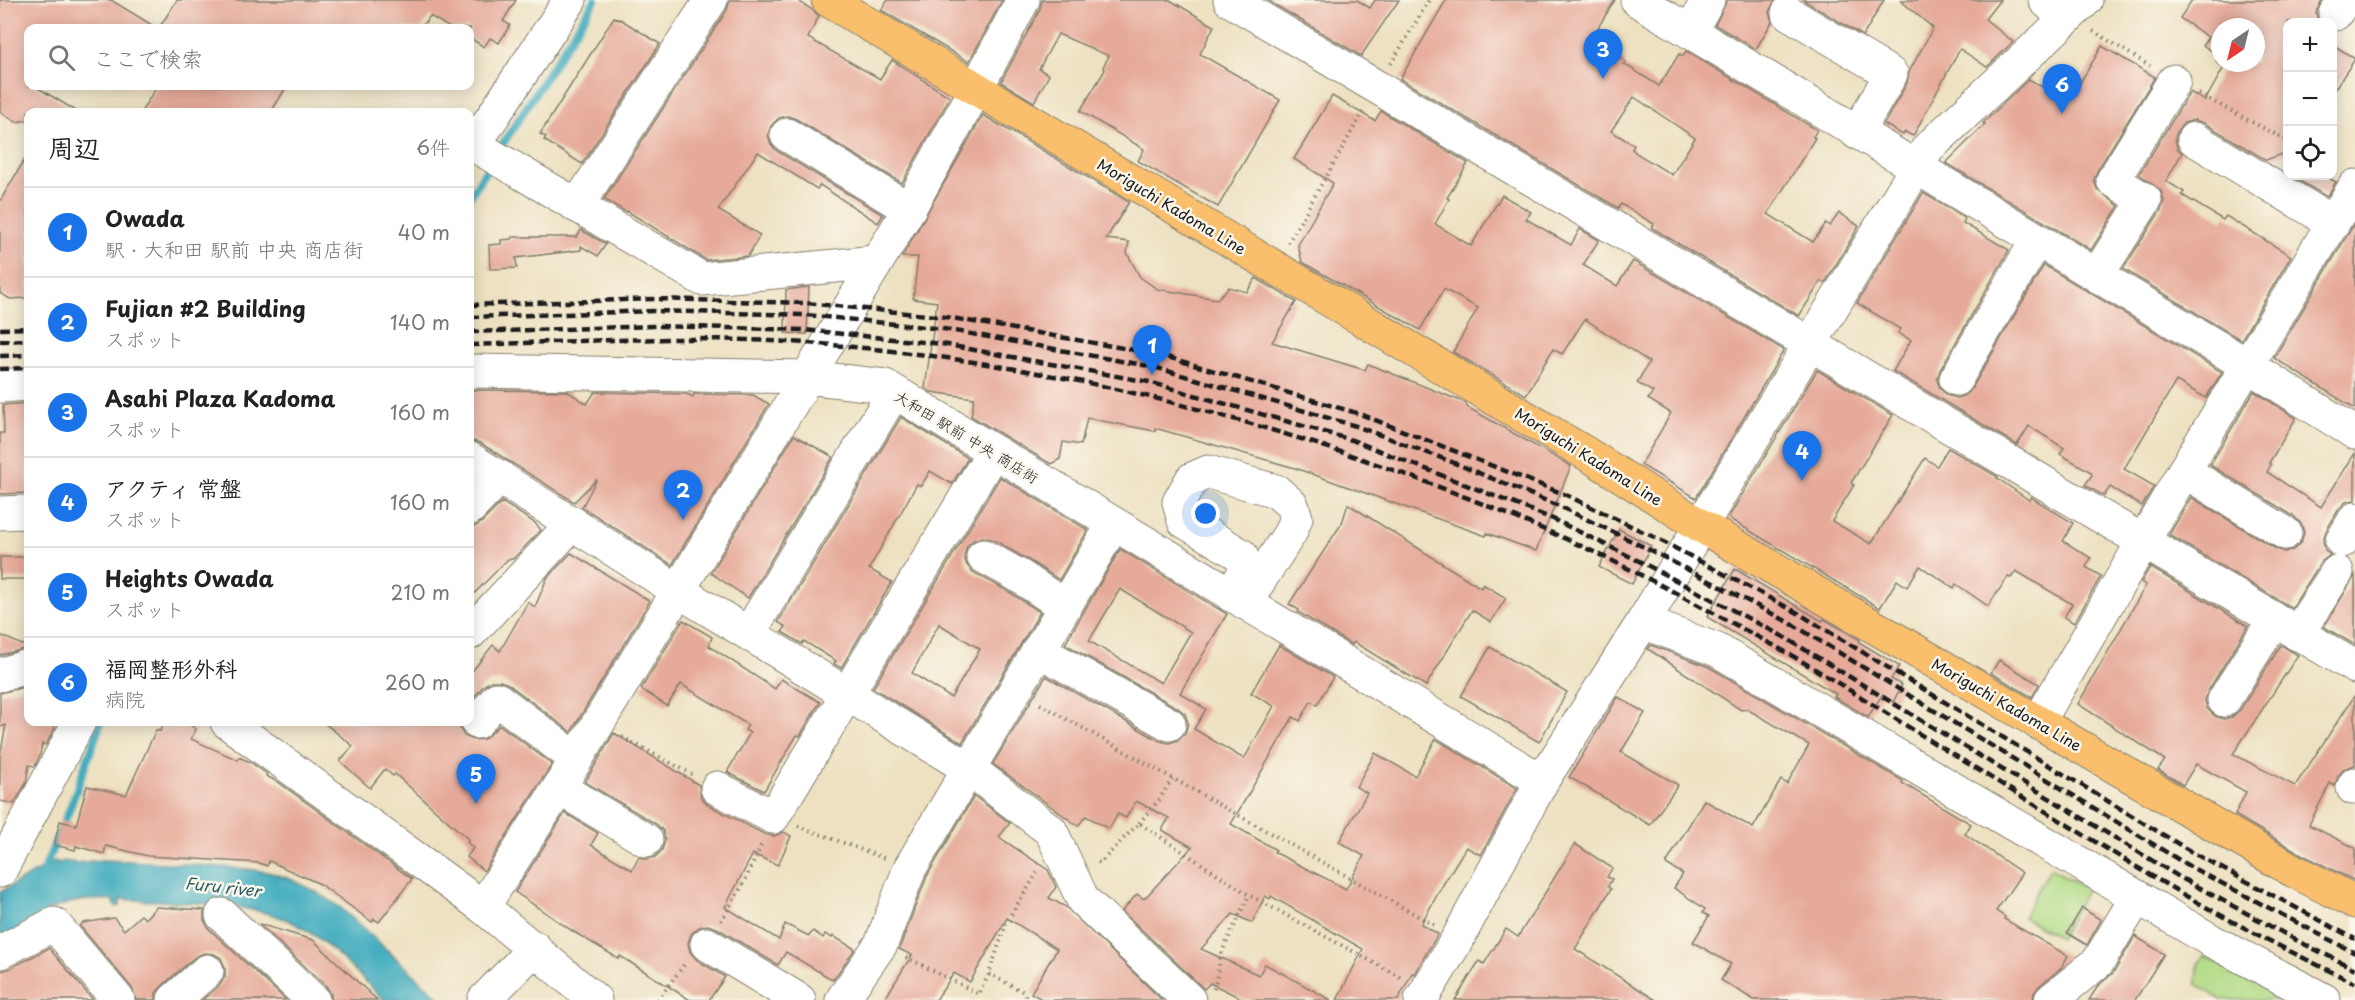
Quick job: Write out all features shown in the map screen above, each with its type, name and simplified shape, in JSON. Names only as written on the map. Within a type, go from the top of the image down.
[{"type":"main road","name":"Moriguchi Kadoma Line","points":[[828,0],[1587,454],[1701,526],[2294,871],[2355,902]]},
{"type":"street","points":[[570,0],[474,145],[702,279],[876,262]]},
{"type":"street","points":[[577,206],[711,0]]},
{"type":"street","points":[[483,907],[559,788],[909,209],[1023,0]]},
{"type":"street","points":[[1230,0],[2355,667]]},
{"type":"street","points":[[1637,0],[2247,365],[2351,421]]},
{"type":"street","points":[[1690,32],[1708,0]]},
{"type":"street","points":[[1424,996],[1458,938],[1542,781],[1643,622],[1916,168],[1929,148],[2066,6]]},
{"type":"street","points":[[1788,13],[1891,74],[1857,133]]},
{"type":"street","points":[[2097,275],[2145,200],[2113,180],[2174,81]]},
{"type":"street","points":[[787,135],[909,209]]},
{"type":"street","points":[[2194,139],[2332,222]]},
{"type":"street","points":[[2038,723],[2184,471],[2355,186]]},
{"type":"street","points":[[1956,379],[2037,240]]},
{"type":"street","name":"大和田 駅前 中央 商店街","points":[[474,371],[806,377],[885,387],[1542,781]]},
{"type":"street","points":[[0,386],[24,384]]},
{"type":"street","points":[[749,633],[894,392]]},
{"type":"street","points":[[717,788],[772,817],[993,452]]},
{"type":"street","points":[[474,461],[677,590],[968,768],[1051,831],[1083,900],[1201,995]]},
{"type":"street","points":[[2184,471],[2285,533]]},
{"type":"street","points":[[474,504],[500,477]]},
{"type":"street","points":[[0,513],[24,512]]},
{"type":"street","points":[[474,629],[573,523]]},
{"type":"street","points":[[842,1000],[881,944],[910,868],[1113,525]]},
{"type":"street","points":[[2224,700],[2286,627],[2345,544]]},
{"type":"street","points":[[983,556],[1021,577],[1064,606]]},
{"type":"street","points":[[1643,622],[1716,650],[2212,941],[2324,1000]]},
{"type":"street","points":[[1038,650],[1140,694],[1168,724]]},
{"type":"street","points":[[0,675],[24,667]]},
{"type":"street","points":[[477,722],[496,699],[576,759]]},
{"type":"street","points":[[0,871],[77,726]]},
{"type":"street","points":[[233,726],[483,907],[535,948],[594,1000]]},
{"type":"street","points":[[559,788],[646,840]]},
{"type":"street","points":[[2051,1000],[2098,962],[2137,897]]},
{"type":"street","points":[[222,915],[313,1000]]},
{"type":"street","points":[[0,952],[54,924],[118,1000]]},
{"type":"street","points":[[707,944],[799,1000]]},
{"type":"street","points":[[484,1000],[535,948]]},
{"type":"street","points":[[174,1000],[207,971]]},
{"type":"path","points":[[1274,268],[1429,0]]},
{"type":"path","points":[[1014,690],[1458,938]]},
{"type":"path","points":[[598,723],[717,788]]},
{"type":"path","points":[[881,944],[979,994],[989,974],[1007,921],[1057,843],[1076,846],[1100,863],[1159,800],[1172,779]]},
{"type":"path","points":[[658,1000],[693,952],[707,944],[744,883],[772,817],[910,868]]},
{"type":"path","points":[[1139,823],[1249,895],[1424,996]]},
{"type":"path","points":[[1201,995],[1249,895]]},
{"type":"path","points":[[989,974],[1024,992],[1027,1000]]},
{"type":"green space","points":[[2050,868],[2087,889],[2060,938],[2023,917]]},
{"type":"green space","points":[[2204,956],[2299,1000],[2221,1000],[2197,984],[2198,964]]},
{"type":"water","name":"Furu river","points":[[101,860],[250,869],[293,880],[341,908],[442,1000],[384,1000],[312,934],[282,918],[238,907],[120,899],[120,906],[116,907],[112,900],[79,901],[39,915],[0,940],[0,892],[55,861],[76,863]]},
{"type":"building","points":[[0,0],[111,0],[150,24],[24,24],[24,90],[42,90],[71,108],[24,108],[24,121],[16,122],[0,112]]},
{"type":"building","points":[[177,0],[516,0],[503,21],[510,25],[499,43],[490,38],[484,47],[474,41],[474,24],[443,24],[430,16],[424,24],[162,24]]},
{"type":"building","points":[[730,0],[797,0],[819,16],[808,38],[880,79],[892,60],[950,97],[902,183],[796,119],[788,116],[779,118],[771,126],[768,135],[777,151],[883,215],[878,223],[820,185],[817,189],[758,152],[718,210],[760,235],[748,256],[706,260],[604,199],[727,10]]},
{"type":"building","points":[[888,0],[1002,0],[969,62],[881,10]]},
{"type":"building","points":[[1042,0],[1170,0],[1214,26],[1200,54],[1280,100],[1218,207],[1138,161],[1144,149],[1080,111],[1105,70],[1103,67],[1109,56],[1058,34],[1039,69],[1049,75],[1034,102],[1001,82],[1040,9]]},
{"type":"building","points":[[1267,0],[1357,0],[1370,8],[1375,0],[1399,0],[1361,56]]},
{"type":"building","points":[[1446,0],[1615,0],[1597,29],[1604,34],[1598,43],[1626,62],[1624,64],[1659,86],[1679,54],[1683,56],[1686,51],[1817,130],[1813,137],[1815,138],[1768,214],[1813,242],[1826,223],[1830,226],[1839,213],[1859,226],[1825,283],[1821,281],[1799,316],[1652,228],[1654,224],[1621,204],[1618,208],[1400,79]],"holes":[[[1634,97],[1695,138],[1672,175],[1636,153],[1632,149],[1634,145],[1611,131]]]},
{"type":"building","points":[[1727,0],[1775,0],[1769,12],[1772,22],[1756,49],[1715,25]]},
{"type":"building","points":[[1803,0],[1884,0],[1863,36]]},
{"type":"building","points":[[1900,0],[2000,0],[1985,19],[2013,42],[1987,67],[1960,49],[1913,136],[1905,132],[1903,135],[1884,124],[1907,83],[1909,72],[1933,28]]},
{"type":"building","points":[[2192,0],[2322,0],[2316,12],[2317,18],[2283,18],[2283,154],[2266,160],[2204,123],[2195,120],[2184,123],[2175,138],[2177,148],[2182,153],[2166,181],[2184,192],[2182,195],[2223,220],[2226,216],[2291,256],[2241,340],[2123,269],[2161,210],[2164,201],[2161,191],[2139,174],[2190,92],[2205,101],[2221,72],[2265,72],[2265,18],[2211,18],[2211,51],[2203,45],[2208,37],[2180,18]]},
{"type":"building","points":[[614,17],[660,44],[582,164],[544,140],[546,137],[540,134]]},
{"type":"building","points":[[2102,46],[2155,77],[2097,171],[2094,180],[2097,189],[2119,206],[2091,250],[1946,163],[2029,79],[2068,103]]},
{"type":"building","points":[[2337,47],[2355,59],[2337,86]]},
{"type":"building","points":[[155,90],[285,90],[273,108],[143,108]]},
{"type":"building","points":[[1332,96],[1375,121],[1381,111],[1468,163],[1447,198],[1449,199],[1435,224],[1471,246],[1502,195],[1531,212],[1526,219],[1571,245],[1580,229],[1599,240],[1583,265],[1617,286],[1633,261],[1784,350],[1696,498],[1641,465],[1671,413],[1648,399],[1653,392],[1637,383],[1649,362],[1585,319],[1562,354],[1553,349],[1526,395],[1453,352],[1478,308],[1444,289],[1420,330],[1302,262],[1298,245],[1333,183],[1294,159]]},
{"type":"building","points":[[983,115],[1129,202],[1106,239],[1129,242],[1127,253],[1140,277],[1157,289],[1217,299],[1229,287],[1247,292],[1256,278],[1296,302],[1272,342],[1365,370],[1368,364],[1466,403],[1467,407],[1571,466],[1536,551],[1487,533],[1486,536],[1295,468],[1155,428],[1155,431],[1087,418],[1081,445],[1063,442],[1060,459],[1051,464],[971,416],[974,398],[931,392],[925,388],[937,302],[913,299],[918,257],[902,257]]},
{"type":"building","points":[[24,161],[24,298],[10,299],[0,293],[0,201]]},
{"type":"building","points":[[2298,180],[2332,180],[2336,182],[2327,197]]},
{"type":"building","points":[[1923,193],[1965,218],[1963,223],[2009,250],[1940,370],[1937,380],[1946,395],[1957,398],[1966,395],[1972,388],[2044,265],[2222,372],[2206,398],[2176,381],[2124,469],[2154,486],[2142,506],[2110,487],[2104,496],[2085,485],[2092,475],[2091,472],[2060,454],[2064,448],[2029,426],[2017,445],[1893,371],[1911,340],[1898,333],[1900,329],[1857,303]]},
{"type":"building","points":[[2355,222],[2355,409],[2274,358]]},
{"type":"building","points":[[581,230],[606,244],[598,256],[581,246],[581,250],[516,258],[517,268],[490,269],[489,245],[501,244],[501,240],[512,239],[512,237],[577,237]]},
{"type":"building","points":[[809,287],[807,334],[785,333],[786,290]]},
{"type":"building","points":[[1817,370],[1893,415],[1851,483],[1854,485],[1832,521],[1871,544],[1925,458],[1937,466],[1948,448],[1998,477],[2029,500],[2031,497],[2073,523],[2063,541],[2091,558],[2086,567],[2101,576],[2074,623],[2064,617],[2072,604],[2016,571],[2011,578],[2008,577],[1988,606],[1956,584],[1954,588],[1920,566],[1907,587],[1897,580],[1880,608],[1728,518]]},
{"type":"building","points":[[474,390],[567,391],[587,404],[595,392],[687,394],[693,397],[694,394],[753,395],[769,404],[672,565],[582,507],[597,479],[574,502],[474,441]]},
{"type":"building","points":[[2254,391],[2296,418],[2269,463],[2271,465],[2267,472],[2321,507],[2355,453],[2355,500],[2346,502],[2339,509],[2326,531],[2323,541],[2325,550],[2330,555],[2321,562],[2292,608],[2169,535],[2191,497],[2276,549],[2284,552],[2293,550],[2301,542],[2304,533],[2302,525],[2295,517],[2210,465]]},
{"type":"building","points":[[24,403],[24,493],[0,494],[0,433],[4,433],[3,405]]},
{"type":"building","points":[[901,417],[968,458],[952,484],[930,471],[921,486],[917,484],[869,569],[892,582],[841,668],[834,664],[836,661],[804,641],[802,644],[782,632],[786,627],[778,622]]},
{"type":"building","points":[[794,435],[833,457],[748,598],[711,573]]},
{"type":"building","points":[[1000,477],[1088,530],[1059,580],[992,539],[983,537],[967,546],[964,557],[973,572],[1040,612],[962,743],[873,688]],"holes":[[[939,624],[980,649],[951,698],[912,673]]]},
{"type":"building","points":[[502,502],[535,523],[541,530],[474,594],[474,526],[483,521]]},
{"type":"building","points":[[1348,504],[1481,588],[1483,584],[1506,598],[1491,622],[1472,610],[1426,686],[1354,642],[1352,645],[1289,604],[1342,523]]},
{"type":"building","points":[[1619,529],[1651,546],[1632,584],[1599,567]]},
{"type":"building","points":[[1120,549],[1227,614],[1180,693],[1206,709],[1194,729],[1244,759],[1274,706],[1251,693],[1279,645],[1333,677],[1317,705],[1311,701],[1300,721],[1293,717],[1231,824],[1276,850],[1274,852],[1346,889],[1364,856],[1339,842],[1367,793],[1356,787],[1375,753],[1415,776],[1436,739],[1517,788],[1481,855],[1466,847],[1444,883],[1421,924],[1438,934],[1414,974],[1412,973],[1398,1000],[1337,1000],[1363,949],[1271,896],[1270,899],[1265,896],[1252,923],[1233,914],[1201,949],[1259,975],[1265,964],[1331,1000],[1245,1000],[1210,983],[1204,989],[1122,911],[1137,894],[1144,899],[1192,847],[1162,830],[1169,818],[1136,801],[1126,818],[1118,814],[1109,829],[1086,816],[1078,826],[993,764],[1046,676],[1160,741],[1169,743],[1178,740],[1185,734],[1188,723],[1185,714],[1178,708],[1065,644]],"holes":[[[1120,589],[1191,632],[1161,683],[1089,641]]]},
{"type":"building","points":[[571,553],[650,601],[571,732],[508,684],[500,681],[491,681],[483,686],[474,697],[474,669],[493,645],[500,651],[528,602],[535,607],[547,578]]},
{"type":"building","points":[[0,557],[24,557],[24,579],[0,579]]},
{"type":"building","points":[[2150,567],[2248,626],[2208,691],[2205,700],[2207,708],[2215,716],[2224,719],[2232,717],[2240,710],[2281,645],[2298,655],[2233,754],[2295,786],[2355,695],[2355,765],[2344,769],[2338,776],[2335,786],[2330,783],[2309,825],[2355,848],[2355,881],[2303,855],[2235,815],[2246,792],[2196,764],[2183,785],[2158,770],[2165,760],[2078,704],[2146,585],[2141,582]]},
{"type":"building","points":[[1735,569],[1822,621],[1824,619],[1860,640],[1859,642],[1899,666],[1891,679],[1902,685],[1893,702],[1882,695],[1868,717],[1834,697],[1836,694],[1707,617]]},
{"type":"building","points":[[2355,575],[2355,645],[2324,627]]},
{"type":"building","points":[[683,620],[712,637],[709,646],[775,689],[781,679],[820,702],[800,736],[797,735],[764,791],[727,772],[750,733],[745,730],[748,725],[681,684],[667,706],[641,689]]},
{"type":"building","points":[[0,635],[24,644],[24,649],[0,655]]},
{"type":"building","points":[[1651,645],[1709,667],[1903,781],[1902,783],[1971,824],[1965,834],[2022,873],[1996,911],[2005,917],[2004,919],[2068,956],[2061,968],[2039,986],[2034,993],[2033,1000],[1754,1000],[1721,980],[1731,964],[1693,942],[1709,916],[1703,913],[1705,909],[1674,888],[1683,874],[1666,864],[1704,800],[1753,828],[1781,780],[1787,784],[1809,745],[1747,709],[1741,710],[1648,649]]},
{"type":"building","points":[[1490,647],[1567,692],[1539,742],[1461,696]]},
{"type":"building","points":[[1999,660],[2039,684],[2032,697],[1991,673]]},
{"type":"building","points":[[24,687],[24,726],[54,726],[46,745],[42,744],[35,766],[29,765],[26,783],[14,804],[0,801],[0,756],[6,725],[0,727],[0,693]]},
{"type":"building","points":[[1618,697],[1645,713],[1621,752],[1678,785],[1650,825],[1569,777]]},
{"type":"building","points":[[500,725],[552,764],[484,871],[467,857],[473,848],[467,842],[469,840],[395,774],[393,776],[385,769],[370,788],[340,761],[353,746],[328,726],[460,726],[464,736],[474,740],[484,739]]},
{"type":"building","points":[[162,726],[192,726],[196,729],[191,739],[238,760],[239,757],[250,762],[267,774],[266,776],[278,782],[412,879],[379,922],[374,919],[372,922],[320,884],[269,861],[267,866],[259,863],[148,856],[106,846],[104,854],[76,846],[75,850],[54,845],[60,821],[76,825],[87,786],[126,795],[156,730],[160,731]]},
{"type":"building","points":[[614,733],[699,785],[701,798],[708,805],[764,834],[774,836],[784,832],[791,836],[778,865],[753,854],[725,907],[779,940],[785,924],[809,936],[813,931],[823,938],[825,934],[832,938],[833,936],[855,949],[833,980],[786,952],[778,965],[717,928],[707,925],[699,927],[691,934],[688,943],[690,952],[697,960],[725,977],[709,1000],[690,1000],[620,956],[619,959],[574,932],[515,892],[565,813],[598,833],[591,845],[632,870],[639,857],[646,859],[655,857],[662,850],[665,840],[663,831],[656,824],[585,782]]},
{"type":"building","points":[[974,796],[1010,823],[999,837],[1048,870],[1056,887],[1049,898],[1066,907],[1162,1000],[1043,1000],[1031,993],[1057,949],[1007,918],[970,982],[954,973],[936,1000],[884,1000],[912,955],[899,949],[927,876]]},
{"type":"building","points":[[1575,844],[1612,868],[1607,877],[1612,879],[1608,886],[1611,889],[1575,949],[1656,1000],[1455,1000],[1479,961],[1484,964],[1506,929],[1518,937]]},
{"type":"building","points":[[156,907],[204,910],[204,920],[209,929],[286,1000],[202,1000],[220,985],[225,976],[221,958],[214,954],[204,953],[195,957],[162,986],[156,993],[156,1000],[136,1000],[132,988],[80,926],[83,923],[114,918],[124,930],[141,915],[145,919]]},
{"type":"building","points":[[2082,908],[2101,920],[2087,945],[2067,933]]},
{"type":"building","points":[[259,924],[313,940],[377,1000],[331,1000],[331,994],[326,986]]},
{"type":"building","points":[[2135,936],[2164,954],[2135,1000],[2089,1000],[2098,986],[2114,972]]},
{"type":"building","points":[[49,948],[93,1000],[0,1000],[0,971],[9,969]]},
{"type":"waterway","points":[[499,150],[595,0]]},
{"type":"waterway","points":[[474,190],[491,163]]},
{"type":"waterway","points":[[42,874],[70,808],[100,726]]},
{"type":"railway","points":[[474,305],[654,299],[806,303],[946,317],[1157,354],[1360,414],[1564,494],[1652,536],[1798,613],[2195,854],[2355,939]]},
{"type":"railway","points":[[474,317],[654,311],[806,315],[944,329],[1154,367],[1356,426],[1559,506],[1646,548],[1792,624],[2189,866],[2355,953]]},
{"type":"railway","points":[[474,332],[655,326],[805,330],[942,344],[1149,382],[1352,440],[1553,519],[1784,637],[2181,878],[2355,969]]},
{"type":"railway","points":[[0,329],[24,328]]},
{"type":"railway","points":[[474,345],[722,339],[806,343],[901,352],[1090,383],[1183,405],[1276,431],[1367,461],[1545,530],[1603,556],[1688,600],[1815,669],[2174,889],[2264,938],[2355,983]]},
{"type":"railway","points":[[0,341],[24,340]]},
{"type":"railway","points":[[0,356],[24,355]]},
{"type":"railway","points":[[0,369],[24,368]]},
{"type":"place","name":"Asahi Plaza Kadoma","points":[[1603,79]]},
{"type":"place","name":"福岡整形外科","points":[[2062,114]]},
{"type":"place","name":"Owada","points":[[1152,375]]},
{"type":"place","name":"アクティ 常盤","points":[[1802,481]]},
{"type":"place","name":"Fujian #2 Building","points":[[683,520]]},
{"type":"place","name":"Heights Owada","points":[[476,804]]}]
